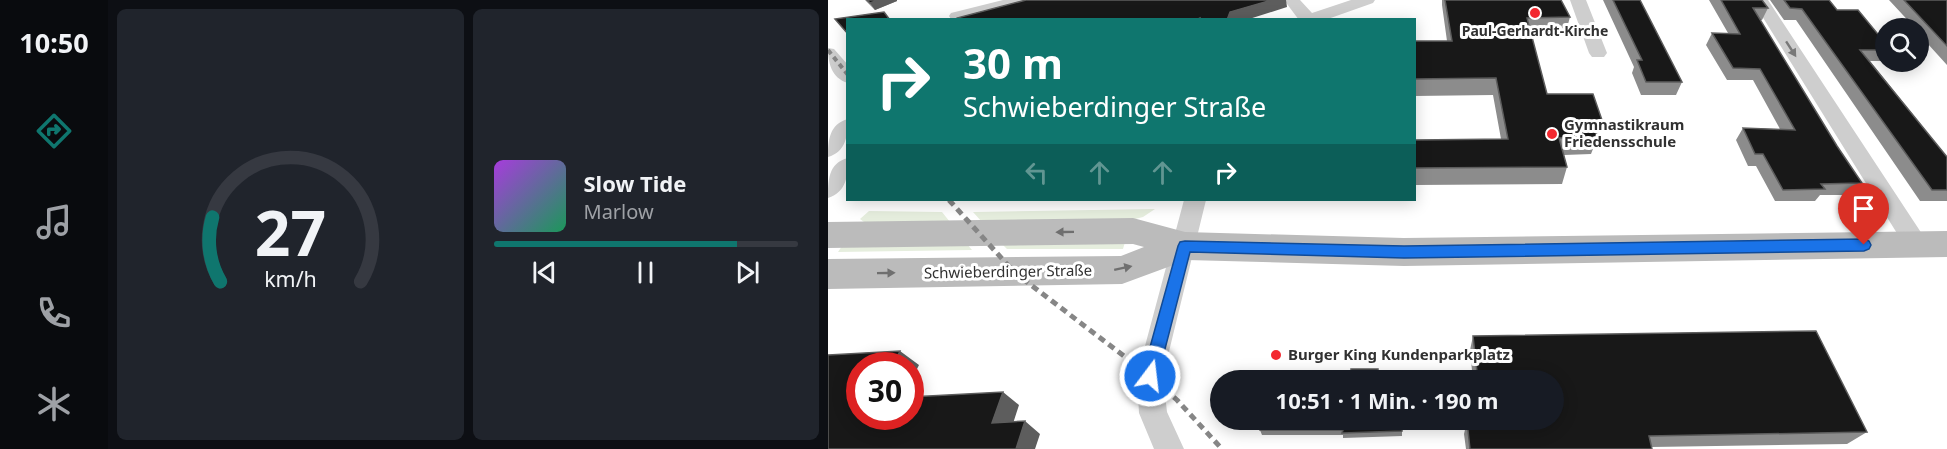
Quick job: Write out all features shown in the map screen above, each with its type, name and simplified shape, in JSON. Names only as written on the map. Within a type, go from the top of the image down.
[{"type":"main road","name":"Schwieberdinger Straße","points":[[828,235],[1133,231],[1185,246],[1404,252],[1932,244]]},
{"type":"main road","name":"Schwieberdinger Straße","points":[[828,274],[1122,270],[1185,246]]},
{"type":"street","points":[[956,18],[970,0]]},
{"type":"street","points":[[956,18],[1023,0]]},
{"type":"street","points":[[1292,0],[1306,18]]},
{"type":"street","points":[[1310,18],[1368,0]]},
{"type":"street","points":[[1578,0],[1598,53]]},
{"type":"street","points":[[1760,0],[1932,244]]},
{"type":"street","points":[[828,53],[846,75]]},
{"type":"street","points":[[828,150],[846,128]]},
{"type":"street","points":[[828,190],[846,168]]},
{"type":"street","points":[[1169,449],[1153,413],[1150,376],[1195,201]]},
{"type":"green space","points":[[1155,209],[1143,217],[1127,221],[982,222],[973,212]]},
{"type":"green space","points":[[869,211],[942,212],[950,222],[864,222],[860,219]]},
{"type":"green space","points":[[1125,242],[1123,249],[1007,249],[1002,244]]},
{"type":"green space","points":[[967,244],[972,250],[838,252],[842,246]]},
{"type":"building","points":[[1026,0],[1272,0],[1230,12],[1228,18],[957,18]]},
{"type":"building","points":[[1445,0],[1561,0],[1570,17],[1527,18],[1547,94],[1593,94],[1603,123],[1593,123],[1597,137],[1559,138],[1567,167],[1416,168],[1416,140],[1508,139],[1496,78],[1416,79],[1416,41],[1452,41]]},
{"type":"building","points":[[1613,0],[1640,0],[1682,82],[1646,82],[1637,60],[1642,60]]},
{"type":"building","points":[[1721,0],[1762,0],[1768,8],[1753,8],[1862,183],[1821,184],[1825,189],[1783,190],[1763,154],[1755,154],[1743,128],[1795,130],[1760,69],[1733,68],[1712,33],[1740,34]]},
{"type":"building","points":[[1784,0],[1829,0],[1837,10],[1858,10],[1875,31],[1875,50],[1860,50],[1875,68],[1875,72],[1878,72],[1947,157],[1947,190],[1932,190],[1802,9],[1790,8]]},
{"type":"building","points":[[1904,0],[1947,0],[1947,46],[1929,27],[1929,18],[1921,18]]},
{"type":"building","points":[[884,12],[888,18],[846,18],[846,32],[835,19]]},
{"type":"building","points":[[1816,331],[1867,432],[1649,436],[1652,449],[1470,449],[1468,430],[1564,430],[1564,370],[1477,370],[1473,336]]},
{"type":"building","points":[[846,354],[846,430],[924,430],[924,396],[1003,392],[992,423],[1025,421],[1016,449],[828,449],[828,355]]},
{"type":"building","points":[[1351,369],[1378,369],[1378,370]]},
{"type":"building","points":[[1343,430],[1402,430],[1402,431],[1342,433]]},
{"type":"railway","points":[[828,50],[846,72]]},
{"type":"railway","points":[[950,201],[1014,272],[1150,376],[1177,400],[1222,449]]},
{"type":"place","name":"Paul-Gerhardt-Kirche","points":[[1535,13]]},
{"type":"place","name":"Gymnastikraum Friedensschule","points":[[1552,134]]},
{"type":"place","name":"Burger King Kundenparkplatz","points":[[1276,355]]},
{"type":"route","points":[[1150,376],[1185,246],[1404,252],[1864,245]]}]
